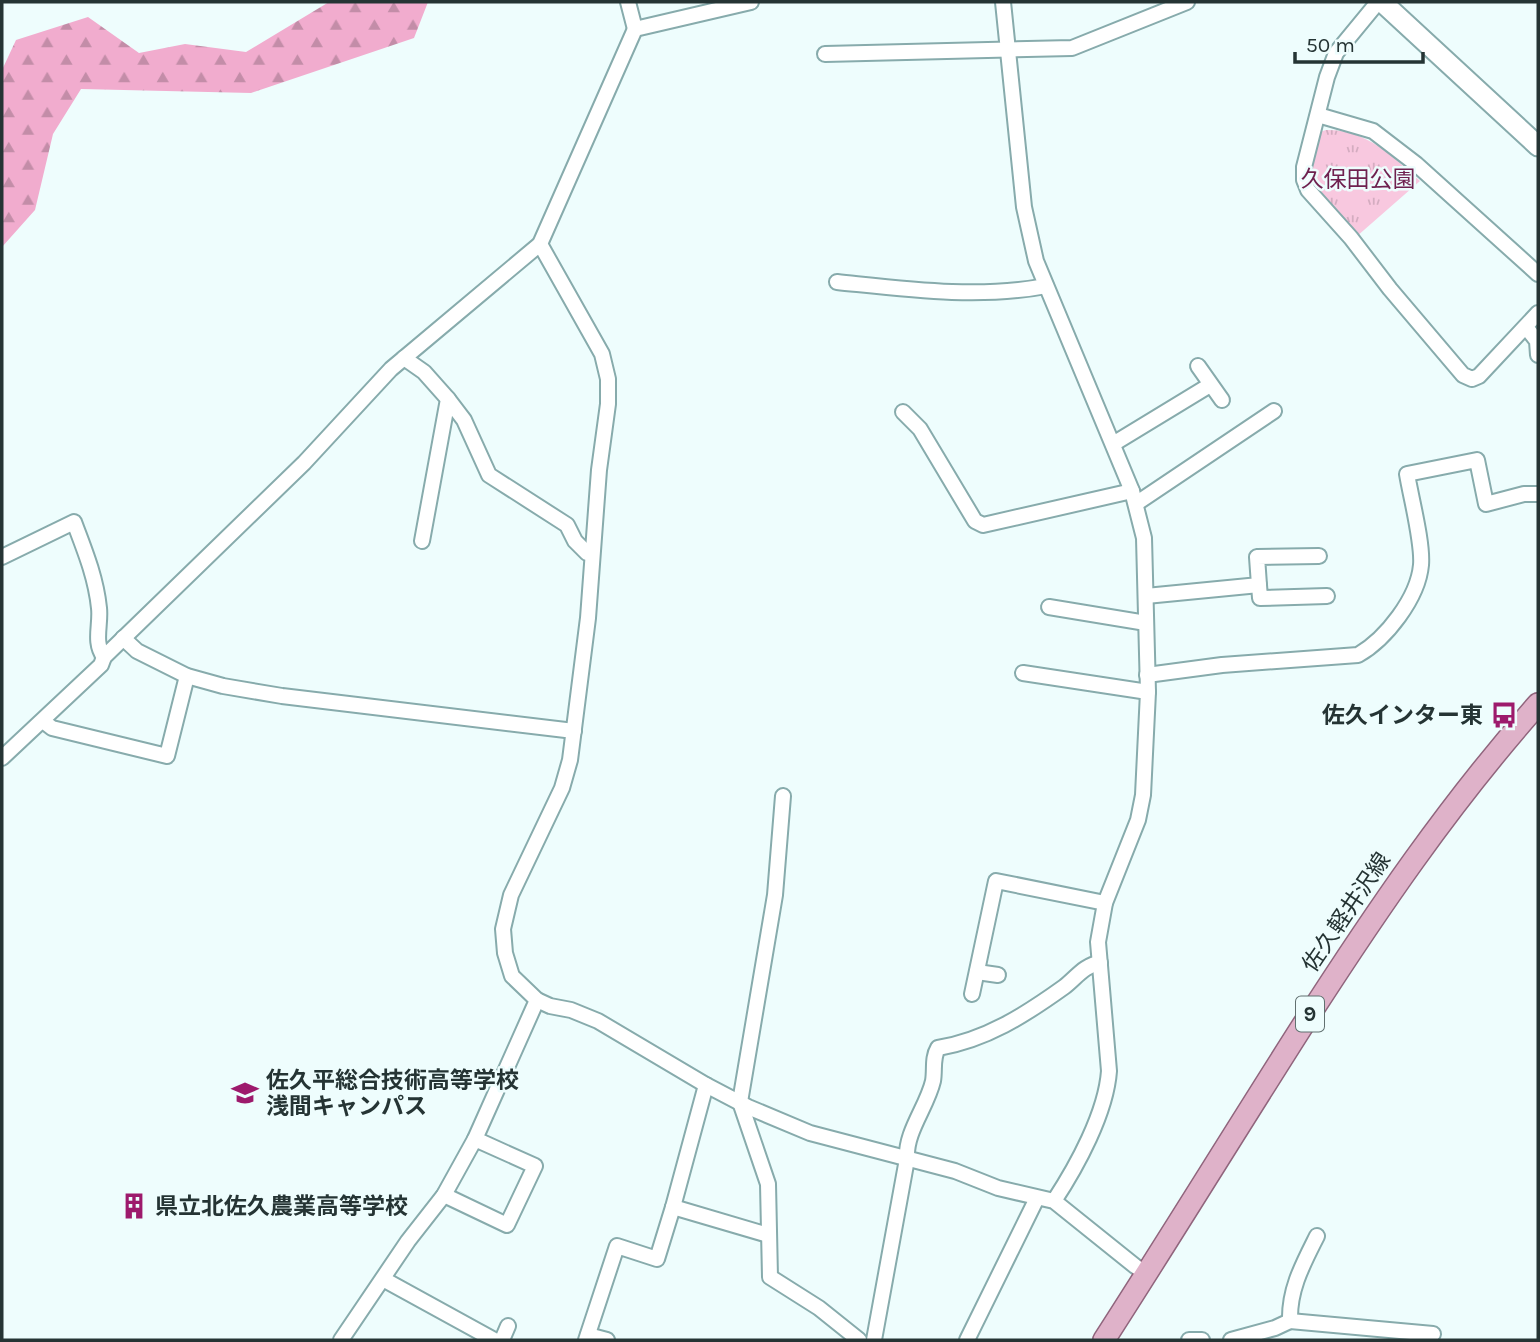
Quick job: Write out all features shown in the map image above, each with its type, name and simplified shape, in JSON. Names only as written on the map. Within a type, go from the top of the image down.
[{"type":"main road","name":"佐久軽井沢線","points":[[1104,1340],[1404,870],[1464,791],[1538,704]]},
{"type":"street","points":[[2,758],[101,665],[104,657],[303,463],[404,358],[540,244],[635,29],[628,2]]},
{"type":"street","points":[[635,29],[751,2]]},
{"type":"street","points":[[1003,2],[1024,207],[1036,261],[1134,497],[1144,538],[1148,692],[1143,795],[1138,820],[1105,903],[1098,942],[1110,1071],[1102,1110],[1065,1185],[1054,1201]]},
{"type":"street","points":[[825,54],[1072,48],[1186,2]]},
{"type":"street","points":[[1538,146],[1380,2],[1336,53],[1327,77],[1304,167],[1304,180],[1308,190],[1351,238],[1463,375],[1472,379],[1479,376],[1538,313]]},
{"type":"street","points":[[1318,115],[1373,131],[1416,164],[1538,274]]},
{"type":"street","points":[[540,244],[595,338],[606,365],[608,404],[599,470],[588,618],[570,760],[562,788],[511,895],[504,917],[505,953],[512,976],[537,1000],[598,1021],[706,1085],[810,1133],[955,1171],[998,1188],[1054,1201],[1147,1274]]},
{"type":"street","points":[[836,282],[968,291],[1023,290],[1046,286]]},
{"type":"street","points":[[1526,327],[1536,341],[1538,355]]},
{"type":"street","points":[[404,358],[424,372],[464,420],[489,475],[567,525],[575,541],[587,553],[592,554]]},
{"type":"street","points":[[1198,366],[1222,400]]},
{"type":"street","points":[[1113,444],[1210,385]]},
{"type":"street","points":[[422,541],[448,399]]},
{"type":"street","points":[[903,412],[920,429],[975,521],[983,525],[1134,497],[1274,411]]},
{"type":"street","points":[[1147,675],[1358,655],[1373,646],[1390,629],[1419,576],[1421,562],[1407,474],[1477,460],[1486,504],[1524,494],[1538,494]]},
{"type":"street","points":[[2,557],[74,523],[96,580],[100,613],[99,650],[104,657]]},
{"type":"street","points":[[1320,556],[1257,557],[1260,598],[1327,596]]},
{"type":"street","points":[[1146,596],[1259,585]]},
{"type":"street","points":[[1049,607],[1146,623]]},
{"type":"street","points":[[123,638],[136,651],[187,676],[223,686],[282,696],[574,731]]},
{"type":"street","points":[[1023,673],[1148,692]]},
{"type":"street","points":[[43,720],[51,728],[167,756],[187,676]]},
{"type":"street","points":[[783,796],[775,895],[740,1102],[768,1184],[770,1277],[819,1308],[859,1340]]},
{"type":"street","points":[[972,994],[996,881],[1105,903]]},
{"type":"street","points":[[874,1340],[906,1159],[906,1146],[933,1080],[935,1052],[938,1048],[973,1041],[1010,1024],[1064,987],[1087,967],[1100,963]]},
{"type":"street","points":[[977,972],[998,975]]},
{"type":"street","points":[[341,1340],[444,1195],[475,1139],[537,1000]]},
{"type":"street","points":[[607,1340],[587,1338],[617,1246],[657,1259],[706,1085]]},
{"type":"street","points":[[444,1195],[507,1225],[535,1166],[475,1139]]},
{"type":"street","points":[[967,1340],[1037,1198]]},
{"type":"street","points":[[673,1207],[768,1235]]},
{"type":"street","points":[[1231,1340],[1277,1334],[1290,1321],[1289,1305],[1294,1284],[1317,1236]]},
{"type":"street","points":[[383,1279],[494,1340]]},
{"type":"street","points":[[1290,1321],[1399,1336],[1433,1334]]},
{"type":"street","points":[[502,1340],[508,1326]]},
{"type":"street","points":[[1189,1340],[1202,1340]]},
{"type":"green space","points":[[329,2],[428,2],[414,38],[251,93],[81,89],[53,134],[35,210],[2,247],[2,70],[16,40],[88,17],[139,53],[185,44],[246,52]]},
{"type":"green space","name":"久保田公園","points":[[1326,130],[1354,134],[1366,139],[1420,181],[1356,237],[1313,188],[1311,181],[1313,153],[1320,132]]},
{"type":"place","name":"佐久インター東","points":[[1504,715]]},
{"type":"place","name":"佐久平総合技術高等学校 浅間キャンパス","points":[[245,1093]]},
{"type":"place","name":"県立北佐久農業高等学校","points":[[134,1206]]}]
